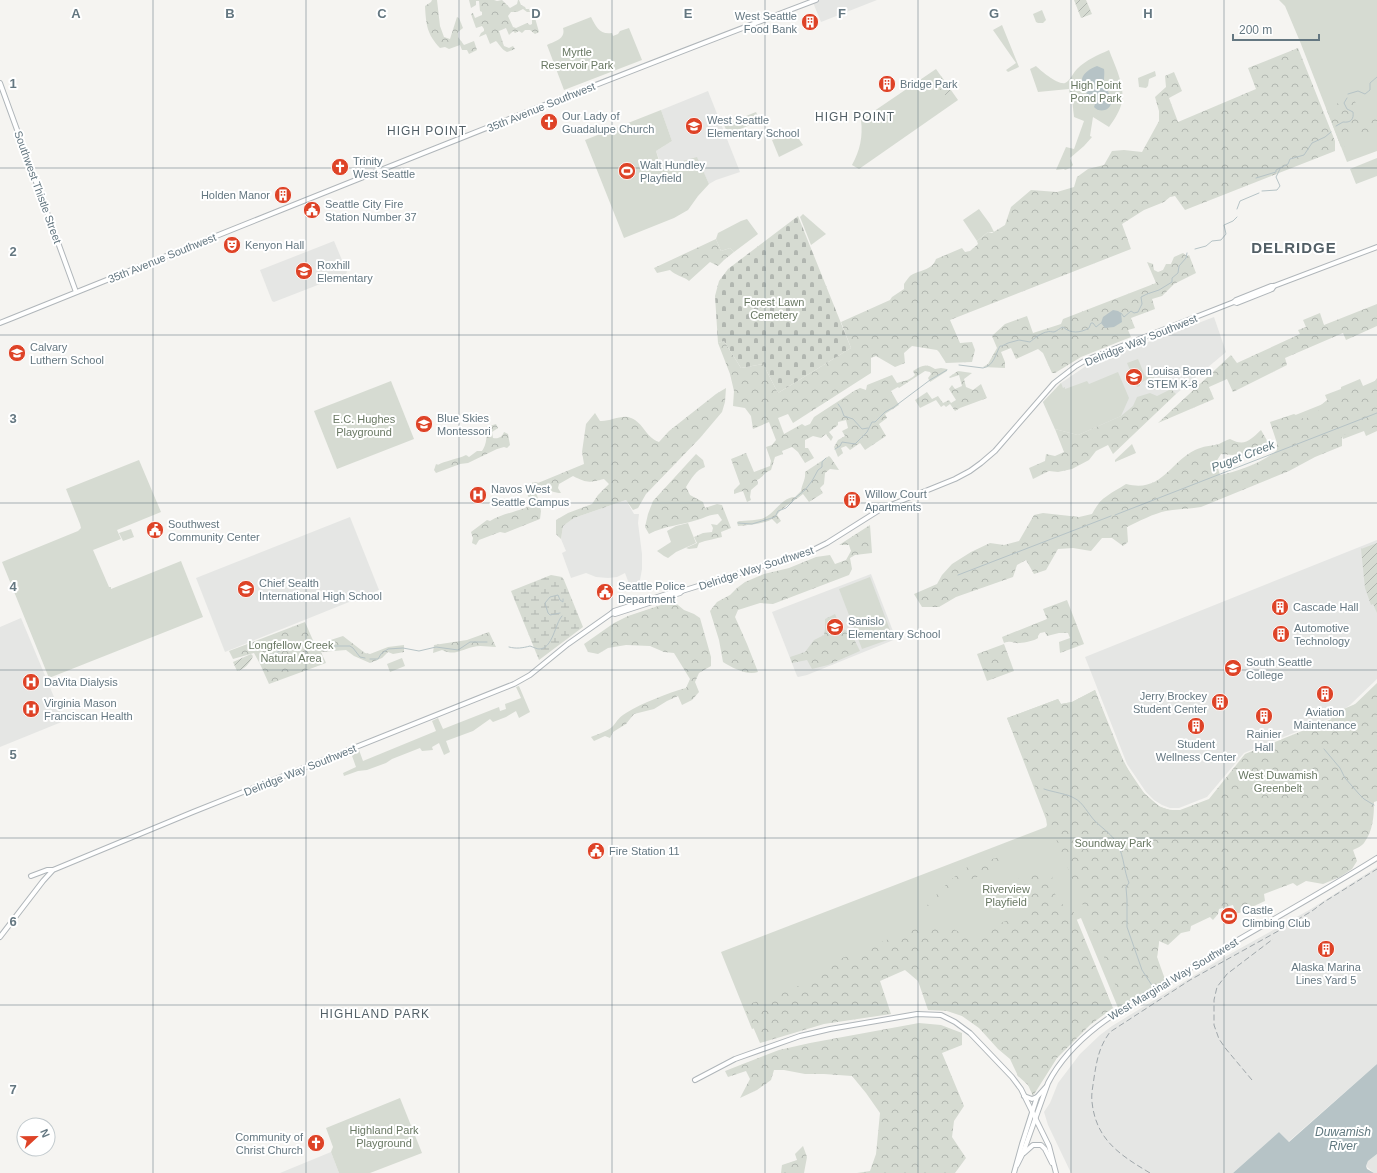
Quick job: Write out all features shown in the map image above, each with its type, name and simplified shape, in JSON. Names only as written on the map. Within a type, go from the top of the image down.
[{"type":"main road","name":"35th Avenue Southwest","points":[[0,323],[238,226],[559,99],[816,0]]},
{"type":"main road","name":"Southwest Thistle Street","points":[[0,83],[76,292]]},
{"type":"main road","name":"Delridge Way Southwest","points":[[612,613],[615,614],[680,593],[682,591],[811,551],[827,543],[881,509],[961,476],[981,463],[995,451],[1049,388],[1076,366],[1086,360],[1271,286],[1377,246]]},
{"type":"main road","name":"Delridge Way Southwest","points":[[0,936],[43,880],[53,870],[193,812],[514,684],[530,675],[568,644],[614,611],[679,590],[682,591]]},
{"type":"main road","points":[[627,609],[632,604]]},
{"type":"main road","name":"West Marginal Way Southwest","points":[[1017,1165],[1037,1097],[1065,1058],[1093,1030],[1115,1014],[1227,946],[1339,882],[1377,858]]},
{"type":"main road","points":[[31,876],[47,870],[53,870]]},
{"type":"main road","points":[[695,1080],[735,1059],[800,1036],[830,1029],[917,1014],[929,1014],[945,1017],[970,1033],[1012,1077],[1024,1096],[1049,1146],[1056,1171]]},
{"type":"main road","name":"West Marginal Way Southwest","points":[[1014,1173],[1023,1153],[1048,1083]]},
{"type":"main road","points":[[1024,1096],[1032,1099],[1037,1097]]},
{"type":"main road","points":[[1017,1165],[1028,1149],[1033,1145],[1038,1144],[1045,1150],[1056,1171]]},
{"type":"shaded area","points":[[812,0],[877,0],[821,22]]},
{"type":"shaded area","name":"West Seattle Elementary School","points":[[708,91],[740,172],[716,180],[709,184],[697,158],[662,167],[656,151],[672,141],[661,110]]},
{"type":"shaded area","name":"Roxhill Elementary","points":[[334,241],[347,272],[346,274],[274,302],[272,301],[260,270]]},
{"type":"shaded area","name":"Louisa Boren STEM K-8","points":[[1214,317],[1226,352],[1176,394],[1078,435],[1055,429],[1043,402],[1061,383],[1086,366]]},
{"type":"shaded area","points":[[626,500],[634,514],[639,514],[638,523],[642,554],[640,580],[631,589],[625,573],[617,577],[608,578],[596,577],[586,573],[571,578],[562,553],[566,551],[561,539],[563,526],[574,518]]},
{"type":"shaded area","points":[[350,517],[379,590],[225,652],[196,578]]},
{"type":"shaded area","name":"South Seattle College","points":[[1377,540],[1377,679],[1350,705],[1331,718],[1244,753],[1207,797],[1179,808],[1170,808],[1154,800],[1146,792],[1127,764],[1085,657]]},
{"type":"shaded area","name":"Sanislo Elementary School","points":[[871,574],[896,639],[807,675],[798,677],[772,612]]},
{"type":"shaded area","points":[[21,618],[64,721],[0,747],[0,627]]},
{"type":"shaded area","points":[[1377,867],[1377,1064],[1288,1142],[1279,1132],[1233,1173],[1071,1173],[1048,1125],[1044,1112],[1050,1103],[1058,1083],[1080,1054],[1112,1026],[1221,959],[1311,909]]},
{"type":"shaded area","points":[[331,1152],[339,1173],[280,1173]]},
{"type":"shaded area","points":[[1377,1154],[1377,1173],[1374,1173],[1366,1166],[1368,1161]]},
{"type":"green space","points":[[432,0],[437,0],[440,26],[444,37],[450,39],[457,17],[459,18],[463,28],[458,32],[458,37],[464,45],[474,41],[477,50],[469,54],[467,50],[462,50],[460,45],[449,49],[445,47],[440,48],[432,38],[427,24],[425,6]]},
{"type":"green space","points":[[469,0],[502,0],[510,8],[517,4],[519,0],[521,5],[526,9],[529,9],[530,12],[523,9],[517,12],[511,12],[508,16],[513,27],[516,28],[527,23],[530,25],[532,24],[532,19],[535,18],[539,32],[535,34],[530,30],[525,30],[522,33],[519,31],[515,33],[513,31],[509,35],[506,28],[499,31],[504,46],[509,48],[513,46],[515,49],[507,52],[502,49],[496,41],[490,44],[486,34],[479,37],[484,29],[482,26],[476,28],[471,14],[473,13],[475,18],[482,15],[482,12],[480,11],[479,1],[476,1],[476,5],[471,8]]},
{"type":"green space","points":[[1074,0],[1086,0],[1092,14],[1081,18]]},
{"type":"green space","points":[[1279,0],[1377,0],[1377,151],[1347,162],[1301,44],[1285,6]]},
{"type":"green space","points":[[1042,10],[1046,20],[1043,23],[1038,23],[1036,22],[1033,14]]},
{"type":"green space","name":"Myrtle Reservoir Park","points":[[591,17],[599,30],[604,33],[612,33],[613,36],[618,34],[620,31],[629,28],[642,60],[564,90],[547,45],[556,41],[563,35],[563,28]]},
{"type":"green space","points":[[1002,25],[1019,67],[1008,72],[1006,70],[1016,63],[993,30]]},
{"type":"green space","points":[[1298,48],[1335,141],[1335,151],[1185,210],[1175,196],[1170,197],[1164,202],[1144,210],[1122,224],[1131,249],[950,320],[960,343],[972,342],[975,350],[972,362],[946,363],[937,350],[912,346],[904,353],[905,363],[895,367],[876,356],[871,358],[871,373],[793,423],[788,414],[778,418],[784,434],[802,424],[805,426],[810,424],[814,417],[854,391],[860,388],[866,390],[867,385],[892,375],[897,383],[911,378],[915,375],[913,371],[919,367],[929,366],[935,369],[947,369],[947,371],[930,382],[928,378],[931,374],[930,372],[925,371],[899,388],[898,387],[891,391],[899,405],[885,414],[887,418],[879,424],[886,436],[865,450],[860,443],[850,450],[846,446],[841,448],[843,453],[838,457],[834,447],[838,440],[845,436],[842,431],[848,428],[846,420],[838,422],[838,425],[829,432],[833,437],[831,441],[826,434],[821,438],[813,436],[805,440],[805,448],[808,448],[814,458],[805,463],[798,452],[792,447],[782,451],[783,454],[775,457],[771,470],[757,480],[758,484],[751,490],[751,500],[747,502],[743,491],[734,494],[734,490],[740,484],[731,459],[746,453],[754,472],[770,466],[771,461],[766,447],[772,445],[776,440],[769,422],[753,429],[751,416],[745,408],[733,406],[734,391],[730,374],[718,343],[724,341],[741,368],[763,364],[778,393],[851,348],[841,322],[890,300],[904,289],[904,284],[910,276],[928,268],[936,259],[962,248],[965,252],[970,251],[978,244],[977,241],[988,232],[992,233],[1005,225],[1011,207],[1031,190],[1057,192],[1074,187],[1077,177],[1088,169],[1104,165],[1112,151],[1124,150],[1142,152],[1159,121],[1159,111],[1155,97],[1166,87],[1165,76],[1174,72],[1182,91],[1169,98],[1178,122],[1256,89],[1248,68]]},
{"type":"green space","name":"High Point Pond Park","points":[[1109,50],[1121,82],[1123,96],[1120,109],[1109,127],[1093,117],[1090,136],[1092,137],[1070,158],[1073,165],[1065,170],[1056,170],[1066,147],[1074,149],[1084,121],[1074,117],[1069,89],[1038,92],[1030,69],[1036,66],[1054,80],[1065,83],[1084,63]]},
{"type":"green space","points":[[936,69],[958,100],[859,169],[852,165],[860,143],[862,132],[861,120]]},
{"type":"green space","points":[[1155,71],[1156,76],[1149,79],[1148,86],[1146,88],[1139,87],[1138,78]]},
{"type":"green space","points":[[941,76],[953,95],[948,98],[938,87],[935,81]]},
{"type":"green space","points":[[1354,99],[1363,120],[1373,114],[1377,116],[1377,134],[1369,140],[1358,135],[1351,137],[1346,142],[1345,146],[1341,147],[1326,108]]},
{"type":"green space","points":[[661,110],[672,141],[656,151],[661,167],[697,157],[709,184],[688,210],[674,218],[624,238],[585,140]]},
{"type":"green space","points":[[756,112],[760,121],[728,134],[724,125]]},
{"type":"green space","points":[[794,132],[803,145],[779,157],[772,140]]},
{"type":"green space","points":[[1377,158],[1377,176],[1356,184],[1350,169]]},
{"type":"green space","points":[[979,209],[994,232],[988,232],[977,241],[963,220]]},
{"type":"green space","points":[[803,214],[826,234],[811,245],[800,217]]},
{"type":"green space","name":"Forest Lawn Cemetery","points":[[798,216],[851,348],[778,393],[763,364],[741,368],[724,341],[718,343],[715,296],[719,281],[728,269]]},
{"type":"green space","points":[[747,219],[758,234],[734,252],[730,248],[721,251],[716,239],[718,233]]},
{"type":"green space","points":[[716,239],[721,251],[730,248],[734,252],[718,266],[710,262],[689,281],[670,270],[657,273],[654,268]]},
{"type":"green space","points":[[1183,253],[1187,256],[1189,255],[1196,273],[1174,284],[1162,296],[1152,299],[1155,309],[1131,318],[1135,328],[1128,330],[1131,337],[1081,357],[1055,373],[1052,373],[1043,353],[1038,349],[1016,359],[1011,348],[1001,352],[1005,362],[1005,368],[983,367],[988,364],[997,348],[992,336],[1005,324],[1027,316],[1033,333],[1061,324],[1063,319],[1156,283],[1147,262],[1153,264],[1154,270],[1158,272],[1163,270],[1166,264],[1171,264],[1174,257]]},
{"type":"green space","points":[[1377,304],[1377,326],[1346,340],[1343,333],[1285,358],[1287,365],[1233,392],[1227,379],[1209,387],[1214,399],[1158,423],[1231,355],[1237,363],[1300,334],[1298,330],[1306,327],[1303,320],[1320,313],[1324,325]]},
{"type":"green space","points":[[1138,359],[1145,376],[1152,373],[1155,380],[1148,383],[1146,380],[1140,383],[1140,386],[1137,387],[1127,363]]},
{"type":"green space","points":[[958,371],[972,373],[964,379],[966,387],[973,390],[981,384],[987,398],[955,411],[950,404],[946,407],[944,405],[941,407],[936,400],[920,408],[915,400],[927,392],[932,399],[938,396],[943,403],[949,400],[951,403],[956,400],[949,389],[952,385],[955,389],[962,386],[959,375],[949,377]]},
{"type":"green space","points":[[1118,372],[1129,398],[1121,416],[1078,435],[1055,429],[1043,402],[1061,383],[1065,389],[1087,381],[1089,384]]},
{"type":"green space","points":[[1377,378],[1377,427],[1342,435],[1342,446],[1315,457],[1289,471],[1201,507],[1166,511],[1146,518],[1127,527],[1128,542],[1123,546],[1112,538],[1102,538],[1091,551],[1073,548],[1058,549],[1046,570],[1034,574],[1026,560],[1017,565],[1013,577],[956,597],[939,607],[922,607],[914,594],[937,584],[942,575],[952,564],[971,552],[990,543],[1004,545],[1019,541],[1034,515],[1043,513],[1079,517],[1092,514],[1100,502],[1126,484],[1138,486],[1157,481],[1178,462],[1195,450],[1219,444],[1230,439],[1244,442],[1261,430],[1269,444],[1256,451],[1237,458],[1232,455],[1221,454],[1216,462],[1220,475],[1234,472],[1265,459],[1277,450],[1277,443],[1270,422],[1294,414],[1304,419],[1317,414],[1321,405],[1327,400],[1340,407],[1342,392],[1358,387],[1368,391]]},
{"type":"green space","points":[[1360,379],[1363,386],[1377,380],[1377,406],[1291,440],[1283,420],[1328,402],[1325,395]]},
{"type":"green space","name":"E.C. Hughes Playground","points":[[391,381],[414,439],[337,469],[314,411]]},
{"type":"green space","points":[[726,388],[725,402],[722,412],[700,438],[646,494],[638,508],[633,510],[626,500],[574,518],[563,526],[561,539],[556,534],[556,520],[568,513],[592,504],[598,495],[609,484],[604,479],[588,482],[573,476],[559,484],[558,488],[561,493],[544,489],[538,490],[537,495],[541,511],[540,519],[505,533],[500,532],[479,540],[476,545],[472,543],[473,538],[471,532],[487,520],[490,521],[532,505],[526,491],[527,484],[538,483],[584,464],[582,452],[586,424],[595,413],[600,421],[620,417],[631,418],[639,423],[654,440],[659,442],[669,431],[716,394]]},
{"type":"green space","points":[[1171,389],[1176,394],[1113,454],[1108,445],[1096,451],[1089,460],[1072,469],[1058,472],[1049,471],[1033,479],[1029,468],[1045,461],[1046,454],[1055,456],[1064,452],[1055,429],[1078,435],[1121,416],[1133,406],[1137,397],[1150,393],[1157,396]]},
{"type":"green space","points":[[1377,413],[1377,431],[1366,436],[1364,431],[1343,439],[1339,428]]},
{"type":"green space","points":[[496,424],[498,428],[492,432],[493,438],[500,437],[504,432],[508,434],[510,445],[507,448],[504,447],[497,449],[468,463],[460,464],[436,473],[434,470],[436,464],[438,465],[466,455],[469,457],[477,451],[482,451],[486,439],[486,427]]},
{"type":"green space","points":[[1132,444],[1136,453],[1115,462],[1115,460]]},
{"type":"green space","points":[[696,454],[703,460],[705,467],[696,473],[686,487],[690,495],[703,502],[705,508],[717,504],[722,505],[731,528],[721,532],[722,537],[699,543],[697,548],[689,549],[686,548],[697,543],[694,537],[703,533],[712,532],[713,528],[711,524],[717,525],[722,520],[718,514],[667,527],[649,534],[645,527],[653,501]]},
{"type":"green space","points":[[829,456],[839,470],[830,469],[825,473],[824,484],[820,488],[823,493],[809,502],[803,494],[779,512],[777,515],[781,521],[777,524],[772,519],[751,525],[738,526],[737,522],[739,521],[756,520],[768,516],[782,502],[795,497],[801,491],[805,472]]},
{"type":"green space","points":[[139,460],[161,512],[117,530],[121,539],[93,550],[111,589],[181,561],[203,617],[49,678],[2,562],[78,531],[81,528],[80,524],[66,489]]},
{"type":"green space","points":[[688,523],[696,543],[676,552],[668,558],[657,551],[671,542],[667,531],[676,526]]},
{"type":"green space","points":[[870,525],[872,553],[855,555],[850,558],[852,569],[849,575],[773,604],[760,603],[738,610],[735,617],[758,672],[745,672],[723,662],[719,640],[710,611],[717,602],[730,595],[745,582],[764,574],[789,568],[816,557],[830,555],[835,564],[846,560],[851,551],[849,545],[839,545]]},
{"type":"green space","points":[[131,529],[134,537],[123,541],[119,533]]},
{"type":"green space","points":[[1377,543],[1377,613],[1373,604],[1371,605],[1365,588],[1361,549]]},
{"type":"green space","points":[[551,575],[562,577],[564,580],[583,627],[539,660],[511,591]]},
{"type":"green space","points":[[870,577],[893,638],[862,649],[839,589]]},
{"type":"green space","points":[[1067,600],[1084,644],[1060,653],[1059,642],[1070,638],[1068,633],[1059,633],[1047,636],[1045,632],[1040,633],[1038,638],[1035,640],[1018,643],[1004,643],[1002,637],[1047,619],[1043,609]]},
{"type":"green space","points":[[673,601],[684,610],[700,618],[711,657],[711,666],[699,673],[695,682],[699,692],[692,700],[682,705],[678,696],[654,709],[634,714],[626,724],[613,732],[610,738],[605,736],[594,741],[591,737],[611,728],[626,713],[655,699],[686,688],[690,679],[674,653],[664,652],[650,646],[626,645],[608,648],[598,654],[588,652],[584,644],[614,623],[628,616]]},
{"type":"green space","points":[[835,614],[841,628],[851,633],[860,651],[828,665],[812,669],[807,660],[792,663],[790,657],[805,652],[814,640],[824,635],[825,619]]},
{"type":"green space","name":"Longfellow Creek Natural Area","points":[[305,622],[315,645],[343,636],[365,653],[370,654],[388,647],[404,645],[404,652],[393,654],[388,652],[382,658],[370,663],[354,656],[346,650],[321,652],[326,663],[269,684],[254,653],[233,659],[229,651]]},
{"type":"green space","points":[[489,632],[496,647],[476,646],[458,652],[447,652],[442,650],[433,653],[434,645],[467,640]]},
{"type":"green space","points":[[1004,644],[1014,671],[987,681],[977,654]]},
{"type":"green space","points":[[251,654],[253,656],[251,661],[245,667],[237,671],[233,662]]},
{"type":"green space","points":[[402,658],[405,666],[390,672],[387,664]]},
{"type":"green space","points":[[1377,683],[1377,801],[1374,802],[1374,813],[1369,834],[1362,845],[1353,850],[1357,861],[1352,869],[1340,877],[1323,884],[1306,881],[1297,886],[1293,883],[1264,894],[1265,901],[1239,913],[1236,913],[1233,905],[1219,909],[1218,914],[1213,920],[1210,917],[1191,926],[1190,931],[1181,933],[1168,945],[1159,941],[1157,957],[1160,983],[1123,1004],[1007,718],[1058,699],[1061,704],[1072,702],[1095,690],[1125,765],[1144,793],[1160,807],[1170,810],[1180,810],[1209,799],[1245,754],[1339,716],[1350,709]]},
{"type":"green space","points":[[519,686],[530,712],[519,718],[516,711],[493,722],[490,719],[473,731],[446,741],[450,752],[444,755],[439,743],[432,747],[433,750],[422,751],[420,748],[367,770],[358,771],[344,776],[343,773],[356,767],[351,753],[359,750],[363,761],[436,731],[432,721],[438,718],[443,729],[499,707],[500,711],[506,709],[505,704],[521,698],[516,687]]},
{"type":"green space","points":[[1095,690],[1115,741],[1134,780],[1146,795],[1159,806],[1173,810],[1177,822],[1332,720],[1329,715],[1377,695],[1262,889],[1237,913],[1231,900],[1159,941],[1157,957],[1166,982],[1119,1010],[1081,918],[1016,944],[936,954],[752,1029],[721,952],[1046,827],[1046,819],[1007,718],[1058,699],[1061,704],[1072,702]]},
{"type":"green space","points":[[1001,857],[1000,867],[972,879],[957,888],[929,914],[925,908],[947,883],[960,872],[974,864]]},
{"type":"green space","points":[[1038,870],[1052,873],[1053,889],[1059,903],[1072,908],[1113,1008],[1090,1025],[1057,1058],[1033,1096],[1028,1085],[1018,1076],[1010,1059],[998,1049],[979,1028],[962,1016],[947,1011],[928,1010],[918,981],[905,970],[880,981],[891,1014],[824,1024],[760,1043],[744,1006],[806,983],[820,976],[837,960],[911,930],[944,924],[963,934],[979,933],[1021,914],[1026,905],[1018,888],[1019,876]]},
{"type":"green space","points":[[919,1023],[941,1025],[962,1033],[962,1045],[942,1053],[964,1106],[954,1121],[952,1137],[966,1158],[955,1173],[857,1173],[870,1171],[876,1154],[880,1113],[852,1076],[805,1074],[784,1070],[774,1070],[771,1080],[757,1090],[740,1098],[750,1079],[746,1071],[728,1077],[725,1071],[779,1050]]},
{"type":"green space","name":"Highland Park Playground","points":[[400,1098],[422,1153],[370,1173],[339,1173],[331,1152],[333,1147],[326,1128]]},
{"type":"green space","points":[[803,1146],[807,1157],[804,1173],[781,1173],[782,1165],[797,1160],[795,1154]]},
{"type":"water","points":[[1097,66],[1104,69],[1104,83],[1111,98],[1109,108],[1104,110],[1099,110],[1094,107],[1097,98],[1087,94],[1082,83],[1083,76],[1089,70]]},
{"type":"water","points":[[1113,310],[1121,313],[1122,322],[1114,327],[1105,328],[1101,323],[1103,317]]},
{"type":"water","name":"Duwamish River","points":[[1377,1064],[1377,1154],[1368,1161],[1366,1166],[1367,1169],[1374,1173],[1233,1173],[1279,1132],[1289,1142]]},
{"type":"waterway","points":[[1348,94],[1358,91],[1365,94],[1370,90],[1370,83],[1377,77]]},
{"type":"waterway","points":[[1073,82],[1077,84],[1081,82]]},
{"type":"waterway","points":[[1336,126],[1343,122],[1350,121],[1353,117],[1353,112],[1347,109],[1344,103],[1347,98]]},
{"type":"waterway","points":[[1256,178],[1276,172],[1276,170],[1288,164],[1290,159],[1304,155],[1312,143],[1325,137],[1331,132]]},
{"type":"waterway","points":[[1262,191],[1277,190],[1280,186],[1276,177],[1280,169]]},
{"type":"waterway","points":[[1237,209],[1240,201],[1259,193]]},
{"type":"waterway","points":[[1195,249],[1206,246],[1212,241],[1221,240],[1226,234],[1224,225],[1233,221],[1237,217]]},
{"type":"waterway","points":[[1121,313],[1124,317],[1131,311],[1134,313],[1138,312],[1142,304],[1141,297],[1159,290],[1172,282],[1172,278],[1178,273],[1179,266],[1186,258],[1187,253]]},
{"type":"waterway","points":[[959,365],[983,368],[987,367],[994,359],[1000,346],[1019,340],[1030,342],[1043,333],[1054,332],[1063,327],[1072,332],[1079,332],[1089,328],[1091,323],[1093,323],[1096,327],[1101,323]]},
{"type":"waterway","points":[[835,449],[840,446],[842,442],[855,444],[867,432],[872,422],[875,422],[885,412],[930,380],[947,370]]},
{"type":"waterway","points":[[838,404],[844,416],[853,419],[862,429],[868,428]]},
{"type":"waterway","name":"Puget Creek","points":[[1115,515],[1377,413]]},
{"type":"waterway","points":[[738,523],[752,524],[775,517],[778,511],[786,508],[805,490],[818,470],[822,467],[822,462],[826,458]]},
{"type":"waterway","name":"Puget Creek","points":[[958,575],[1111,516]]},
{"type":"waterway","points":[[560,613],[550,615],[545,603],[550,597],[558,595],[560,600],[563,602],[563,599]]},
{"type":"waterway","points":[[509,647],[520,648],[530,646],[538,649],[544,648],[551,640],[562,616]]},
{"type":"waterway","points":[[370,659],[378,659],[381,654],[388,649],[403,648],[419,651],[436,647],[458,650],[470,642],[487,642]]},
{"type":"waterway","points":[[263,661],[286,648],[298,645],[311,645],[314,648],[324,650],[335,646],[350,646],[360,657],[365,658]]},
{"type":"waterway","points":[[1324,749],[1340,768],[1345,778],[1359,794],[1374,805]]},
{"type":"waterway","points":[[1044,789],[1068,795],[1077,800],[1118,845],[1122,854],[1129,883],[1126,887],[1127,927],[1142,970],[1153,987]]},
{"type":"railway","points":[[1150,1173],[1129,1160],[1111,1145],[1104,1136],[1094,1115],[1092,1096],[1096,1065],[1101,1048],[1110,1032],[1190,980],[1280,930],[1377,869]]},
{"type":"railway","points":[[1252,1080],[1219,1039],[1214,1025],[1214,1000],[1217,987],[1227,974],[1273,939]]},
{"type":"place","name":"West Seattle Food Bank","points":[[810,22]]},
{"type":"place","name":"Bridge Park","points":[[887,84]]},
{"type":"place","name":"Our Lady of Guadalupe Church","points":[[549,122]]},
{"type":"place","name":"West Seattle Elementary School","points":[[694,126]]},
{"type":"place","name":"Trinity West Seattle","points":[[340,167]]},
{"type":"place","name":"Walt Hundley Playfield","points":[[627,171]]},
{"type":"place","name":"Holden Manor","points":[[283,195]]},
{"type":"place","name":"Seattle City Fire Station Number 37","points":[[312,210]]},
{"type":"place","name":"Kenyon Hall","points":[[232,245]]},
{"type":"place","name":"Roxhill Elementary","points":[[304,271]]},
{"type":"place","name":"Calvary Luthern School","points":[[17,353]]},
{"type":"place","name":"Louisa Boren STEM K-8","points":[[1134,377]]},
{"type":"place","name":"Blue Skies Montessori","points":[[424,424]]},
{"type":"place","name":"Navos West Seattle Campus","points":[[478,495]]},
{"type":"place","name":"Willow Court Apartments","points":[[852,500]]},
{"type":"place","name":"Southwest Community Center","points":[[155,530]]},
{"type":"place","name":"Chief Sealth International High School","points":[[246,589]]},
{"type":"place","name":"Seattle Police Department","points":[[605,592]]},
{"type":"place","name":"Cascade Hall","points":[[1280,607]]},
{"type":"place","name":"Sanislo Elementary School","points":[[835,627]]},
{"type":"place","name":"Automotive Technology","points":[[1281,634]]},
{"type":"place","name":"South Seattle College","points":[[1233,668]]},
{"type":"place","name":"DaVita Dialysis","points":[[31,682]]},
{"type":"place","name":"Aviation Maintenance","points":[[1325,694]]},
{"type":"place","name":"Jerry Brockey Student Center","points":[[1220,702]]},
{"type":"place","name":"Virginia Mason Franciscan Health","points":[[31,709]]},
{"type":"place","name":"Rainier Hall","points":[[1264,716]]},
{"type":"place","name":"Student Wellness Center","points":[[1196,726]]},
{"type":"place","name":"Fire Station 11","points":[[596,851]]},
{"type":"place","name":"Castle Climbing Club","points":[[1229,916]]},
{"type":"place","name":"Alaska Marina Lines Yard 5","points":[[1326,949]]},
{"type":"place","name":"Community of Christ Church","points":[[316,1143]]},
{"type":"district","name":"HIGH POINT","points":[[855,117]]},
{"type":"district","name":"HIGH POINT","points":[[427,131]]},
{"type":"district","name":"DELRIDGE","points":[[1294,248]]},
{"type":"district","name":"HIGHLAND PARK","points":[[375,1014]]},
{"type":"park label","name":"West Duwamish Greenbelt","points":[[1278,781]]},
{"type":"park label","name":"Soundway Park","points":[[1113,843]]},
{"type":"park label","name":"Riverview Playfield","points":[[1006,895]]}]
